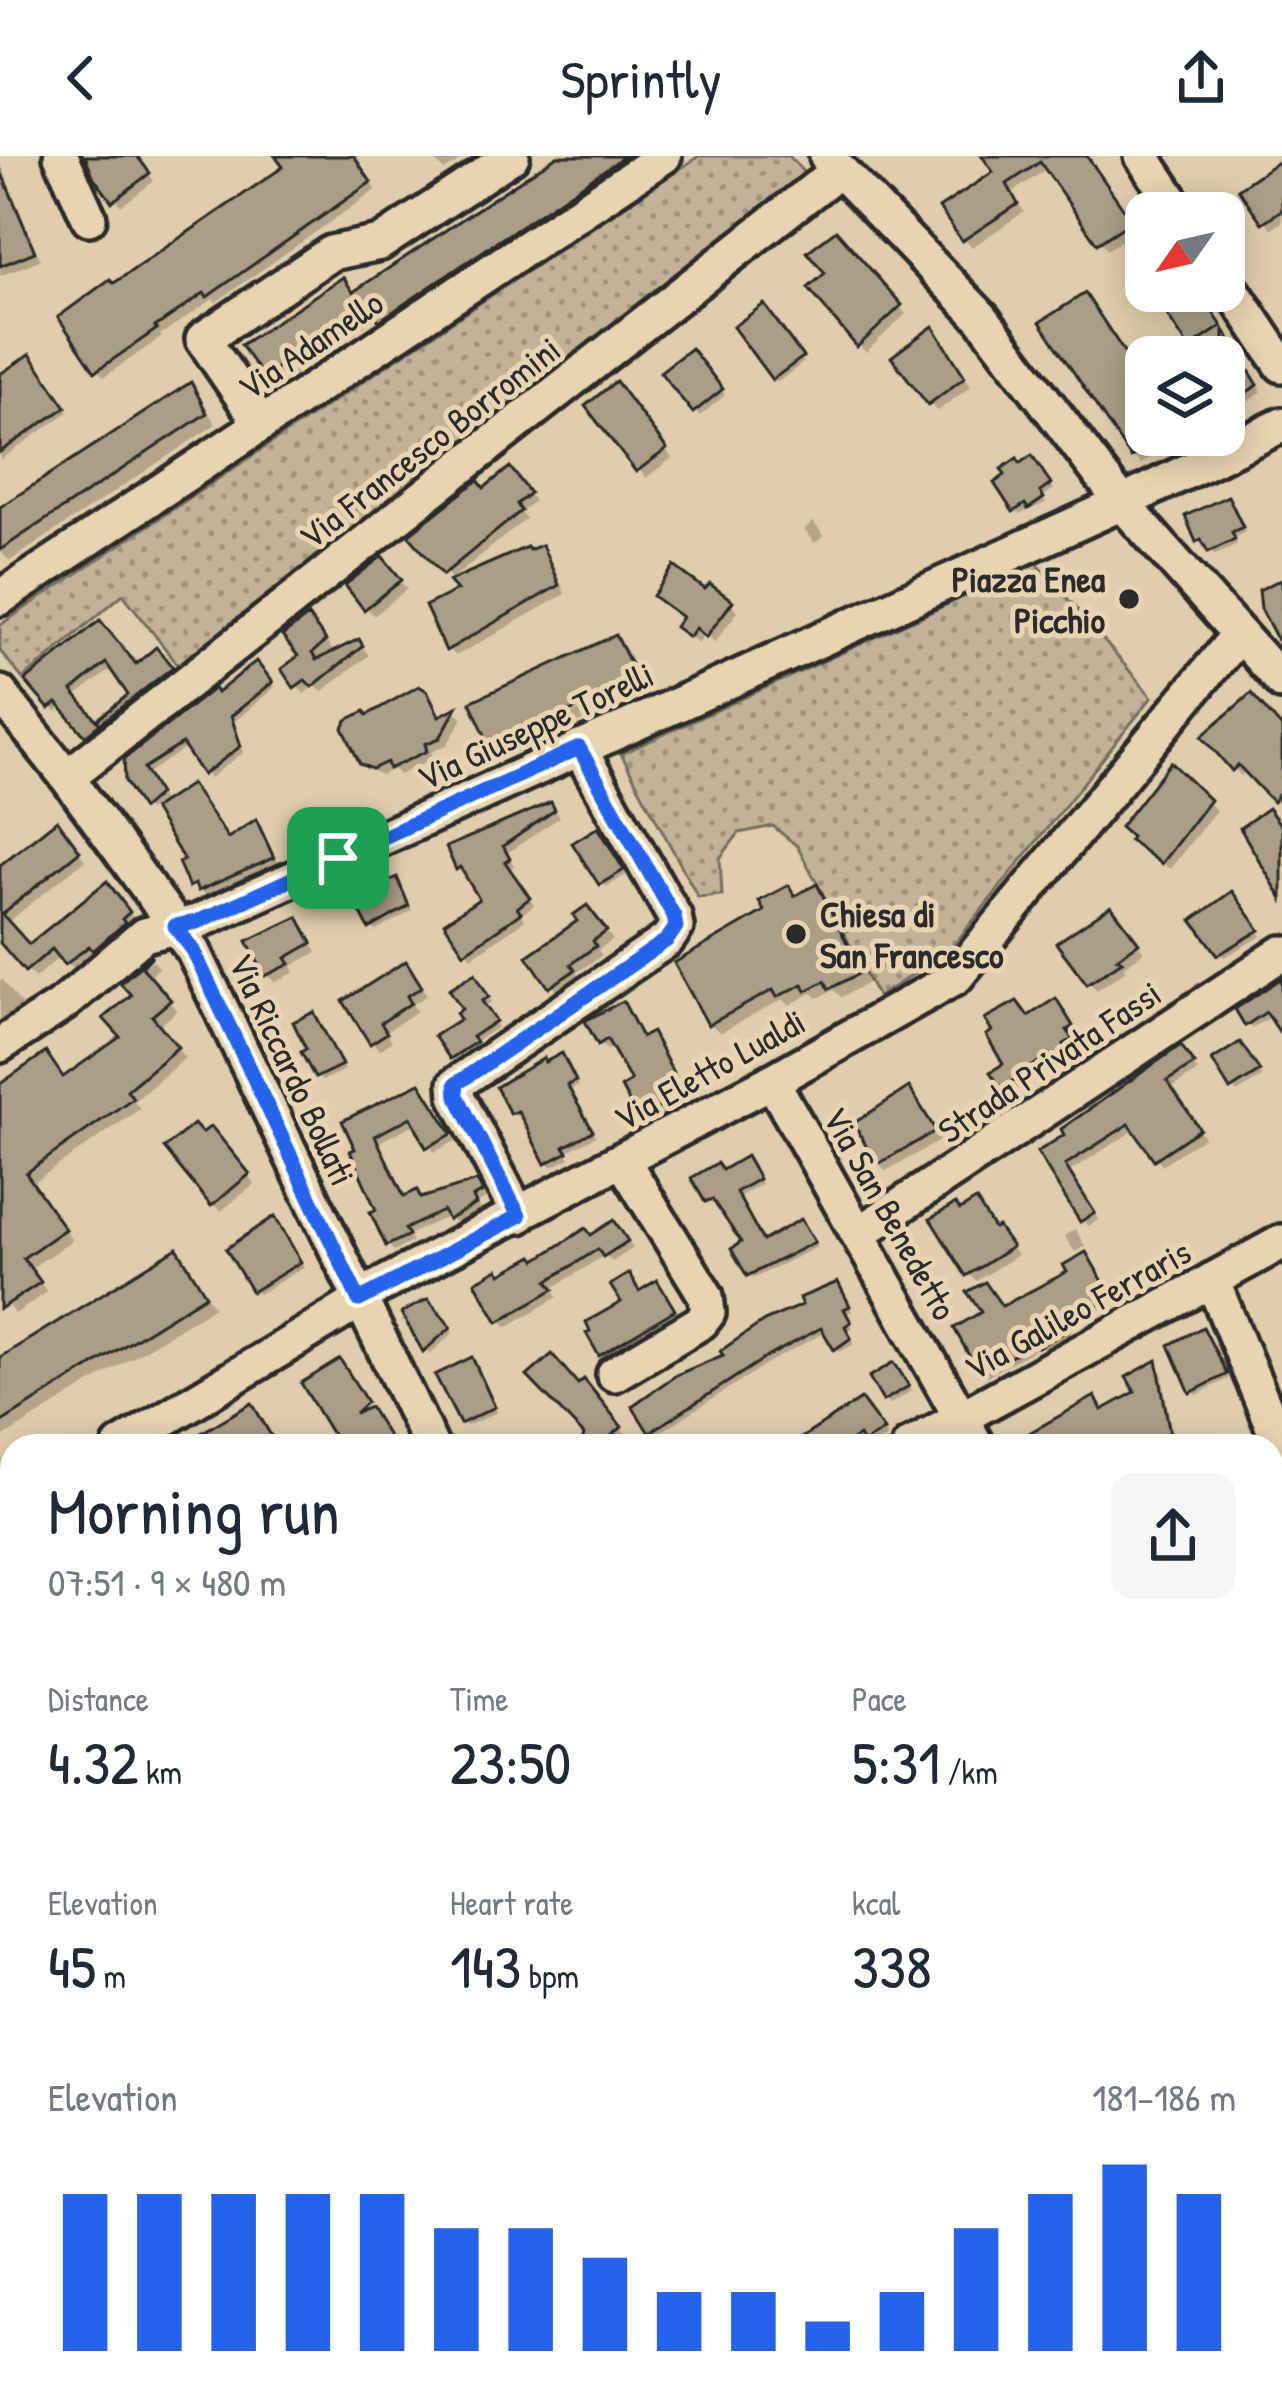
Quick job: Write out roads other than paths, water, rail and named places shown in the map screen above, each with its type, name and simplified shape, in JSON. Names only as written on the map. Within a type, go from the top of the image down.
[{"type":"street","points":[[61,156],[89,218]]},
{"type":"street","points":[[261,424],[203,339],[331,253],[380,243],[512,156]]},
{"type":"street","name":"Via Adamello","points":[[0,598],[664,156]]},
{"type":"street","points":[[1142,156],[1166,192]]},
{"type":"street","points":[[832,163],[982,318],[1122,503],[1277,670]]},
{"type":"street","name":"Via Francesco Borromini","points":[[68,777],[832,163]]},
{"type":"street","points":[[1245,310],[1282,365]]},
{"type":"street","name":"Via Giuseppe Torelli","points":[[0,1045],[63,1004],[144,935],[197,922],[1122,503],[1282,425]]},
{"type":"street","name":"Via Eletto Lualdi","points":[[140,1434],[359,1300],[772,1081],[956,977],[1239,634]]},
{"type":"street","name":"Via Riccardo Bollati","points":[[0,693],[68,777],[193,950],[425,1434]]},
{"type":"street","points":[[519,1216],[457,1096],[456,1084],[667,940],[676,927],[579,748]]},
{"type":"street","name":"Strada Privata Fassi","points":[[859,1234],[1282,953]]},
{"type":"street","name":"Via San Benedetto","points":[[772,1081],[969,1431]]},
{"type":"street","points":[[614,1374],[701,1322],[708,1313],[706,1296],[622,1161]]},
{"type":"street","name":"Via Galileo Ferraris","points":[[969,1431],[1211,1280],[1282,1242]]},
{"type":"street","points":[[1211,1280],[1276,1434]]},
{"type":"place","name":"Piazza Enea Picchio","points":[[1129,599]]},
{"type":"place","name":"Chiesa di San Francesco","points":[[796,934]]}]
